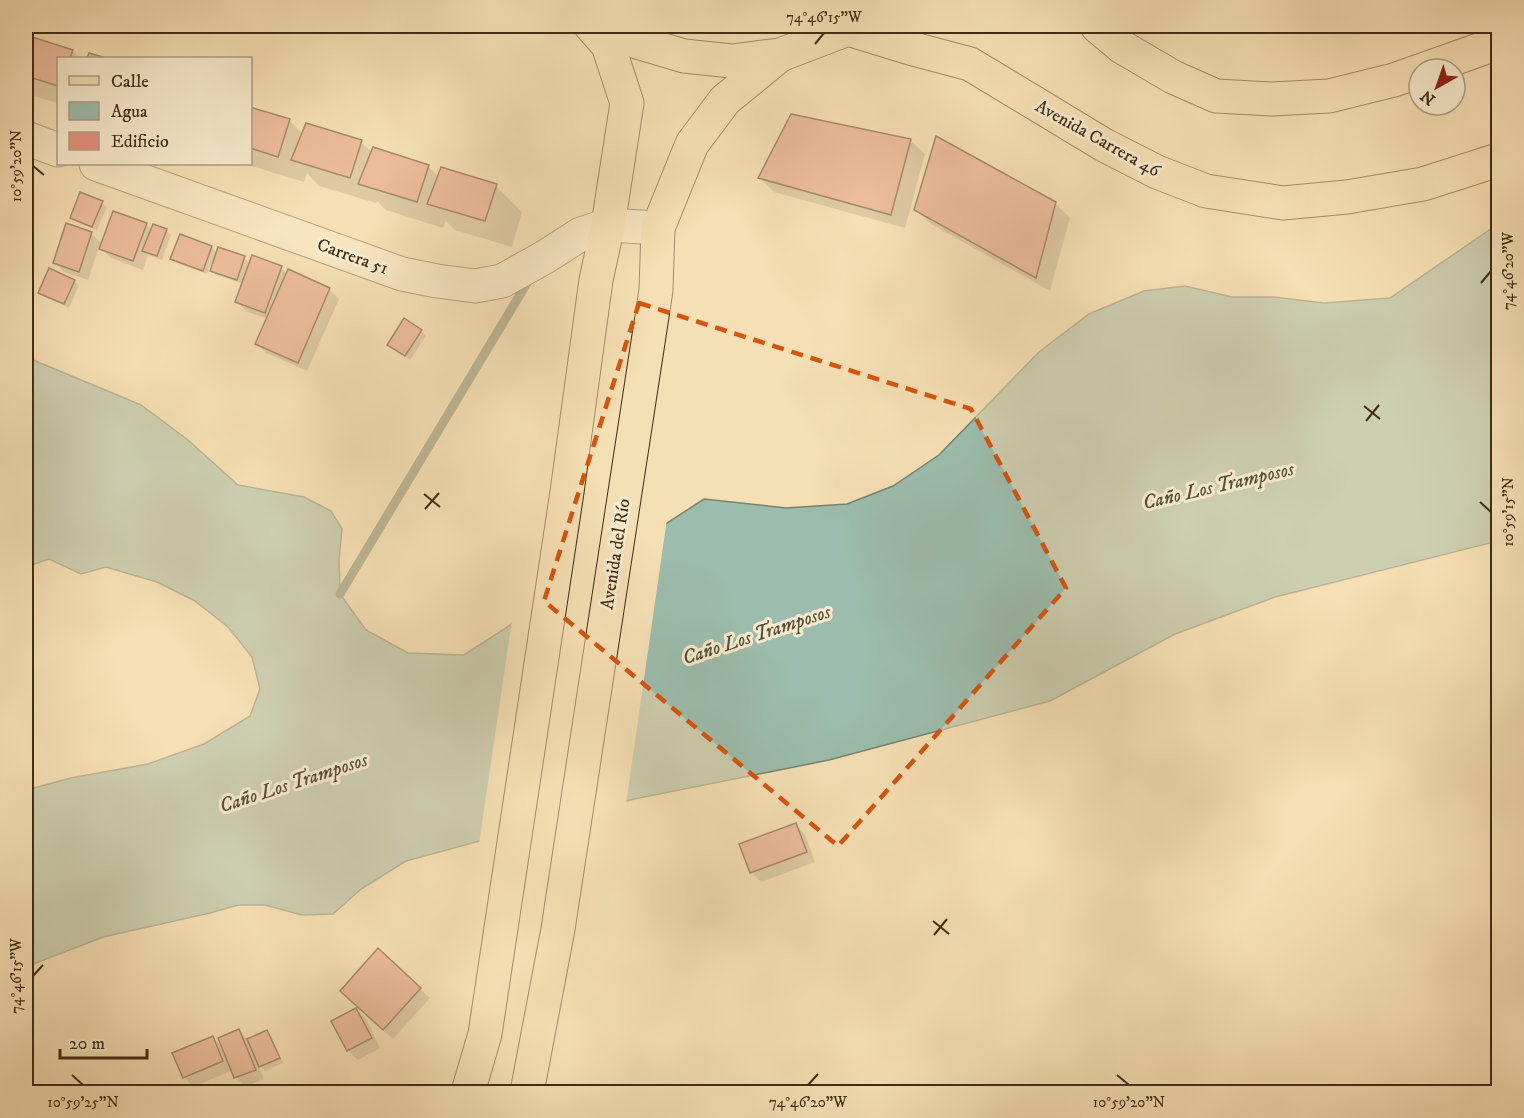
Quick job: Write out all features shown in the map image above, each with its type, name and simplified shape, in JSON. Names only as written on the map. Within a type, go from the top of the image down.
[{"type":"main road","points":[[468,1092],[485,1034],[567,492],[596,280],[608,225],[627,103],[608,45],[591,26]]},
{"type":"main road","points":[[607,26],[638,42],[684,56],[732,61],[780,55],[850,27]]},
{"type":"main road","points":[[1098,26],[1122,47],[1173,77],[1216,96],[1272,99],[1329,96],[1407,75]]},
{"type":"main road","name":"Avenida Carrera 46","points":[[850,27],[910,48],[970,64],[1104,145],[1157,172],[1206,191],[1283,203],[1347,197],[1423,184],[1498,160]]},
{"type":"main road","points":[[1459,57],[1498,43]]},
{"type":"main road","name":"Avenida del Río","points":[[527,1092],[562,901],[656,290],[658,228],[692,144],[725,100],[780,55]]},
{"type":"street","points":[[26,138],[57,150]]},
{"type":"street","name":"Carrera 51","points":[[99,165],[402,274],[475,286],[502,281],[581,234],[608,225]]},
{"type":"street","points":[[608,225],[658,228]]},
{"type":"highlighted area","points":[[639,303],[971,409],[1066,588],[838,846],[544,601]]},
{"type":"water","name":"Caño Los Tramposos","points":[[1498,224],[1498,541],[1275,597],[1175,634],[1050,701],[829,760],[634,799],[406,861],[361,889],[333,914],[302,915],[265,905],[238,905],[103,937],[26,967],[26,790],[71,778],[148,764],[204,744],[250,716],[260,689],[252,657],[228,627],[195,601],[157,582],[106,567],[81,574],[49,559],[26,565],[26,357],[141,405],[188,440],[238,485],[304,497],[331,511],[342,529],[339,560],[340,594],[366,630],[408,653],[464,655],[704,499],[786,508],[847,504],[893,486],[939,455],[1039,352],[1089,314],[1144,291],[1185,286],[1232,297],[1273,297],[1324,303],[1390,298]]},
{"type":"pier","points":[[667,519],[626,804],[479,844],[512,620]]},
{"type":"building","points":[[26,35],[73,50],[70,57],[57,57],[57,86],[26,76]]},
{"type":"building","points":[[89,53],[103,57],[87,57]]},
{"type":"building","points":[[252,108],[290,119],[278,157],[252,149]]},
{"type":"building","points":[[791,114],[911,139],[891,215],[758,178]]},
{"type":"building","points":[[306,123],[362,140],[350,178],[291,160]]},
{"type":"building","points":[[936,136],[1056,202],[1036,278],[914,210]]},
{"type":"building","points":[[373,147],[429,165],[417,202],[358,184]]},
{"type":"building","points":[[441,167],[497,184],[485,221],[427,204]]},
{"type":"building","points":[[80,192],[103,201],[92,227],[70,218]]},
{"type":"building","points":[[113,211],[147,223],[133,261],[99,249]]},
{"type":"building","points":[[66,223],[92,232],[79,272],[53,263]]},
{"type":"building","points":[[153,224],[167,229],[157,256],[142,251]]},
{"type":"building","points":[[180,234],[212,246],[203,271],[170,259]]},
{"type":"building","points":[[218,247],[245,256],[237,280],[210,271]]},
{"type":"building","points":[[252,255],[282,266],[265,313],[235,302]]},
{"type":"building","points":[[49,268],[75,280],[64,304],[38,293]]},
{"type":"building","points":[[288,269],[330,288],[298,363],[255,344]]},
{"type":"building","points":[[404,318],[422,330],[405,356],[387,345]]},
{"type":"building","points":[[796,823],[807,852],[750,873],[739,844]]},
{"type":"building","points":[[378,948],[421,988],[383,1030],[340,991]]},
{"type":"building","points":[[356,1008],[372,1038],[347,1051],[331,1021]]},
{"type":"building","points":[[239,1029],[256,1070],[234,1078],[218,1038]]},
{"type":"building","points":[[267,1030],[280,1058],[259,1067],[247,1039]]},
{"type":"building","points":[[213,1036],[223,1061],[183,1078],[172,1053]]},
{"type":"waterway","points":[[340,594],[530,278]]}]
